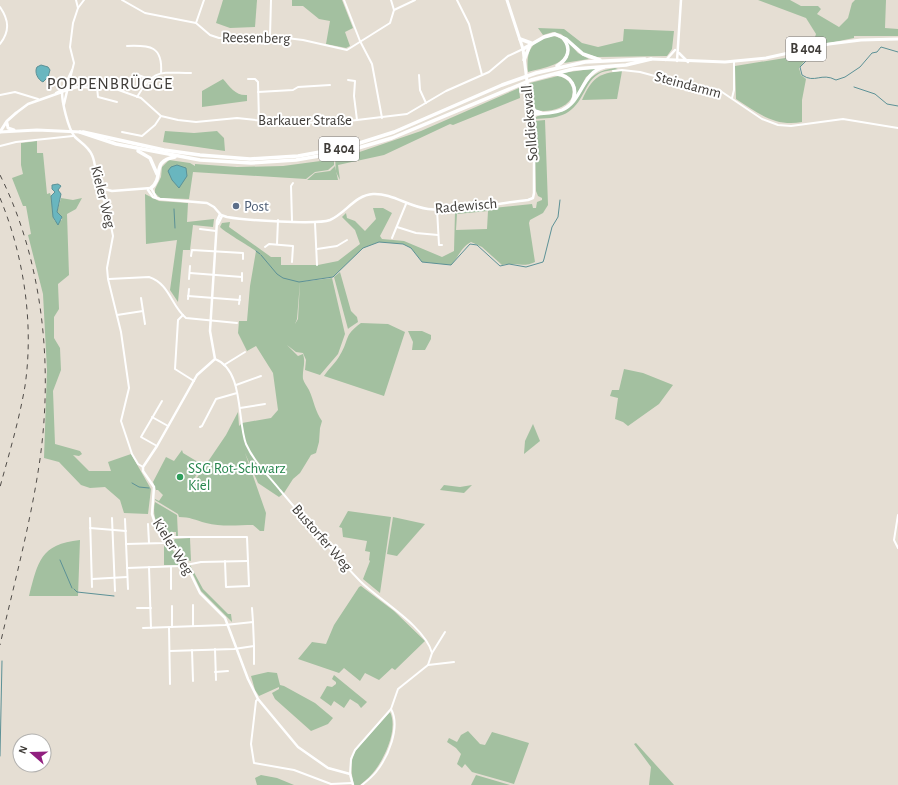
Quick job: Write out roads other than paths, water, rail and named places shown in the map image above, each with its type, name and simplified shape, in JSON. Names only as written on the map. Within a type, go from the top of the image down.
[{"type":"highway","points":[[522,49],[550,35],[561,36],[582,54],[603,60]]},
{"type":"highway","points":[[554,68],[564,61],[568,54],[567,44],[561,36]]},
{"type":"highway","points":[[520,39],[533,43]]},
{"type":"highway","points":[[524,60],[527,50],[533,43]]},
{"type":"highway","name":"B 404","points":[[80,132],[200,156],[250,159],[298,156],[334,150],[388,134],[521,78],[554,68],[603,60],[650,59]]},
{"type":"highway","name":"B 404","points":[[80,132],[104,141],[132,148],[178,157],[223,162],[265,163],[314,158],[348,151],[405,133],[522,83],[547,75],[579,68],[626,65],[650,59]]},
{"type":"highway","points":[[531,114],[557,112],[569,106],[575,100],[589,76],[598,69],[609,66]]},
{"type":"highway","points":[[547,75],[562,75],[571,81],[575,88],[575,94],[569,106]]},
{"type":"highway","points":[[530,103],[535,111],[542,113]]},
{"type":"highway","points":[[132,148],[149,157],[158,175]]},
{"type":"highway","points":[[150,189],[156,183],[160,166],[164,160],[178,157]]},
{"type":"main road","name":"Solldiekswall","points":[[507,0],[520,39],[531,114]]},
{"type":"main road","name":"B 404","points":[[650,59],[688,62],[734,62],[766,58],[829,44],[861,40],[898,39]]},
{"type":"main road","points":[[0,132],[7,121],[16,113]]},
{"type":"main road","points":[[7,121],[8,128],[16,131]]},
{"type":"main road","name":"B 404","points":[[0,132],[64,130],[80,132]]},
{"type":"street","points":[[76,0],[78,8]]},
{"type":"street","points":[[64,104],[74,60],[70,47],[71,34],[78,8],[84,0]]},
{"type":"street","points":[[122,0],[145,13],[196,23],[204,0]]},
{"type":"street","points":[[270,0],[270,36]]},
{"type":"street","points":[[344,0],[360,41],[372,64],[382,118]]},
{"type":"street","points":[[391,0],[394,10],[415,0]]},
{"type":"street","points":[[457,0],[469,24],[482,76]]},
{"type":"street","points":[[675,61],[681,0]]},
{"type":"street","points":[[0,7],[5,15],[8,25],[6,35],[0,44]]},
{"type":"street","name":"Reesenberg","points":[[196,23],[210,36],[219,38],[270,36],[303,40],[347,50],[390,23],[394,10]]},
{"type":"street","points":[[127,46],[147,46],[156,50],[160,59],[161,73]]},
{"type":"street","name":"Barkauer Straße","points":[[161,116],[196,122],[237,118],[260,121],[311,123],[357,121],[407,114],[446,91],[482,76],[494,69],[510,55],[522,49]]},
{"type":"street","points":[[663,60],[670,57],[676,50]]},
{"type":"street","points":[[676,50],[681,57],[688,62]]},
{"type":"street","points":[[732,98],[734,90],[734,62]]},
{"type":"street","points":[[0,146],[16,142],[73,136],[64,104],[62,90],[73,69]]},
{"type":"street","name":"Steindamm","points":[[613,71],[626,70],[660,76],[692,86],[719,90],[762,120],[778,125],[791,126],[842,119],[898,128]]},
{"type":"street","points":[[137,96],[149,79],[161,73],[191,73]]},
{"type":"street","points":[[133,77],[138,75],[149,79]]},
{"type":"street","points":[[419,75],[420,90],[426,103]]},
{"type":"street","points":[[248,79],[255,79],[258,82],[260,121]]},
{"type":"street","points":[[348,80],[355,81],[354,96],[357,121]]},
{"type":"street","points":[[258,92],[293,90],[298,87],[330,85]]},
{"type":"street","points":[[97,86],[98,97],[117,102]]},
{"type":"street","points":[[16,113],[25,105],[67,88],[97,86],[113,88],[137,96],[161,116],[155,125],[142,136],[122,132]]},
{"type":"street","points":[[0,95],[14,92],[38,99]]},
{"type":"street","name":"Solldiekswall","points":[[531,114],[534,142],[533,198]]},
{"type":"street","name":"Kieler Weg","points":[[73,136],[90,151],[95,163],[98,184],[103,190],[102,196],[108,211],[112,236],[107,268],[108,279],[117,315],[129,388],[121,421],[132,454],[138,464],[143,467],[143,471],[154,487],[153,518],[187,564],[200,592],[218,609],[228,624],[248,679],[258,699],[298,747],[328,768],[350,774]]},
{"type":"street","points":[[292,221],[291,186],[293,183]]},
{"type":"street","points":[[103,190],[150,189],[156,198],[205,202],[214,207],[221,215],[217,231],[210,337],[215,359],[199,372],[157,446],[143,467]]},
{"type":"street","name":"Radewisch","points":[[221,215],[315,223],[332,219],[359,198],[368,194],[386,195],[406,204],[420,208],[437,210],[528,200],[533,198]]},
{"type":"street","points":[[392,238],[406,204]]},
{"type":"street","points":[[437,210],[439,245],[442,245]]},
{"type":"street","points":[[277,244],[278,220]]},
{"type":"street","points":[[315,223],[317,265]]},
{"type":"street","points":[[397,228],[416,233],[438,235]]},
{"type":"street","points":[[200,229],[217,231]]},
{"type":"street","points":[[317,249],[337,246],[347,240]]},
{"type":"street","points":[[292,262],[293,242]]},
{"type":"street","points":[[264,247],[267,244],[292,246]]},
{"type":"street","points":[[191,256],[192,250],[243,254],[243,259]]},
{"type":"street","points":[[189,279],[190,266]]},
{"type":"street","points":[[190,273],[242,277]]},
{"type":"street","points":[[242,273],[242,281]]},
{"type":"street","points":[[108,279],[149,277],[155,279],[166,289],[183,315],[190,320],[237,323]]},
{"type":"street","points":[[189,289],[188,298],[240,300]]},
{"type":"street","points":[[239,304],[240,296]]},
{"type":"street","points":[[141,298],[145,324]]},
{"type":"street","points":[[117,315],[143,311]]},
{"type":"street","points":[[183,315],[178,320],[175,369],[194,381]]},
{"type":"street","points":[[224,365],[245,352]]},
{"type":"street","name":"Bustorfer Weg","points":[[215,359],[224,365],[236,385],[246,442],[256,462],[329,548],[371,591],[391,605],[425,639],[432,653]]},
{"type":"street","points":[[236,385],[261,376]]},
{"type":"street","points":[[200,427],[202,426],[216,399],[238,392]]},
{"type":"street","points":[[157,446],[141,437],[162,401]]},
{"type":"street","points":[[240,408],[265,404]]},
{"type":"street","points":[[152,417],[168,426]]},
{"type":"street","points":[[898,515],[894,540],[898,548]]},
{"type":"street","points":[[90,518],[92,587]]},
{"type":"street","points":[[112,518],[115,591]]},
{"type":"street","points":[[125,519],[128,589]]},
{"type":"street","points":[[148,524],[149,543]]},
{"type":"street","points":[[90,528],[126,531]]},
{"type":"street","points":[[126,544],[164,543],[172,538],[200,536],[206,538],[246,537],[249,586],[226,587],[225,562]]},
{"type":"street","points":[[127,568],[248,562]]},
{"type":"street","points":[[171,566],[171,589]]},
{"type":"street","points":[[149,567],[151,628]]},
{"type":"street","points":[[92,579],[127,578]]},
{"type":"street","points":[[193,605],[193,626]]},
{"type":"street","points":[[172,606],[172,627]]},
{"type":"street","points":[[137,608],[150,608]]},
{"type":"street","points":[[252,608],[254,664]]},
{"type":"street","points":[[143,628],[253,622]]},
{"type":"street","points":[[169,627],[170,684]]},
{"type":"street","points":[[428,665],[432,653],[445,632]]},
{"type":"street","points":[[170,651],[254,646]]},
{"type":"street","points":[[215,649],[216,680]]},
{"type":"street","points":[[192,650],[193,681]]},
{"type":"street","points":[[258,699],[256,701],[252,744],[254,763],[294,770],[331,784],[352,784],[350,774],[351,758],[355,750],[391,709],[398,689],[428,665],[454,662]]},
{"type":"street","points":[[215,672],[228,671]]},
{"type":"street","points":[[362,785],[380,766],[388,747],[394,729],[393,714],[391,709]]},
{"type":"water","points":[[41,65],[48,67],[50,70],[48,77],[43,82],[38,78],[36,73],[37,67]]},
{"type":"water","points":[[177,165],[186,168],[187,176],[179,188],[172,180],[168,171],[171,167]]},
{"type":"water","points":[[58,184],[61,186],[58,190],[61,194],[57,212],[62,217],[58,225],[53,217],[51,196],[55,192],[52,189],[52,185]]},
{"type":"waterway","points":[[811,56],[800,67],[802,75],[811,78],[826,77],[836,80],[845,77],[860,67],[872,53],[877,52],[881,47],[898,52]]},
{"type":"waterway","points":[[854,87],[875,94],[887,104],[898,106]]},
{"type":"waterway","points":[[261,255],[277,274],[283,278],[299,282],[333,277],[363,248],[379,242],[403,244],[411,248],[422,262],[451,265],[470,244],[477,245],[500,266],[509,264],[526,267],[543,262],[552,227],[558,217],[560,200]]},
{"type":"waterway","points":[[174,209],[175,228]]},
{"type":"waterway","points":[[256,251],[260,254]]},
{"type":"waterway","points":[[132,483],[139,487],[149,488]]},
{"type":"waterway","points":[[60,560],[72,588]]},
{"type":"waterway","points":[[74,589],[77,592],[114,596]]},
{"type":"waterway","points":[[0,756],[2,661]]},
{"type":"railway","points":[[0,175],[15,208],[26,242],[35,278],[41,314],[45,387],[44,423],[36,483],[0,645]]},
{"type":"railway","points":[[0,198],[8,220],[21,267],[25,290],[28,339],[23,399],[0,487]]},
{"type":"place","name":"Post","points":[[236,206]]},
{"type":"place","name":"SSG Rot-Schwarz Kiel","points":[[180,477]]},
{"type":"district","name":"POPPENBRÜGGE","points":[[110,83]]}]
